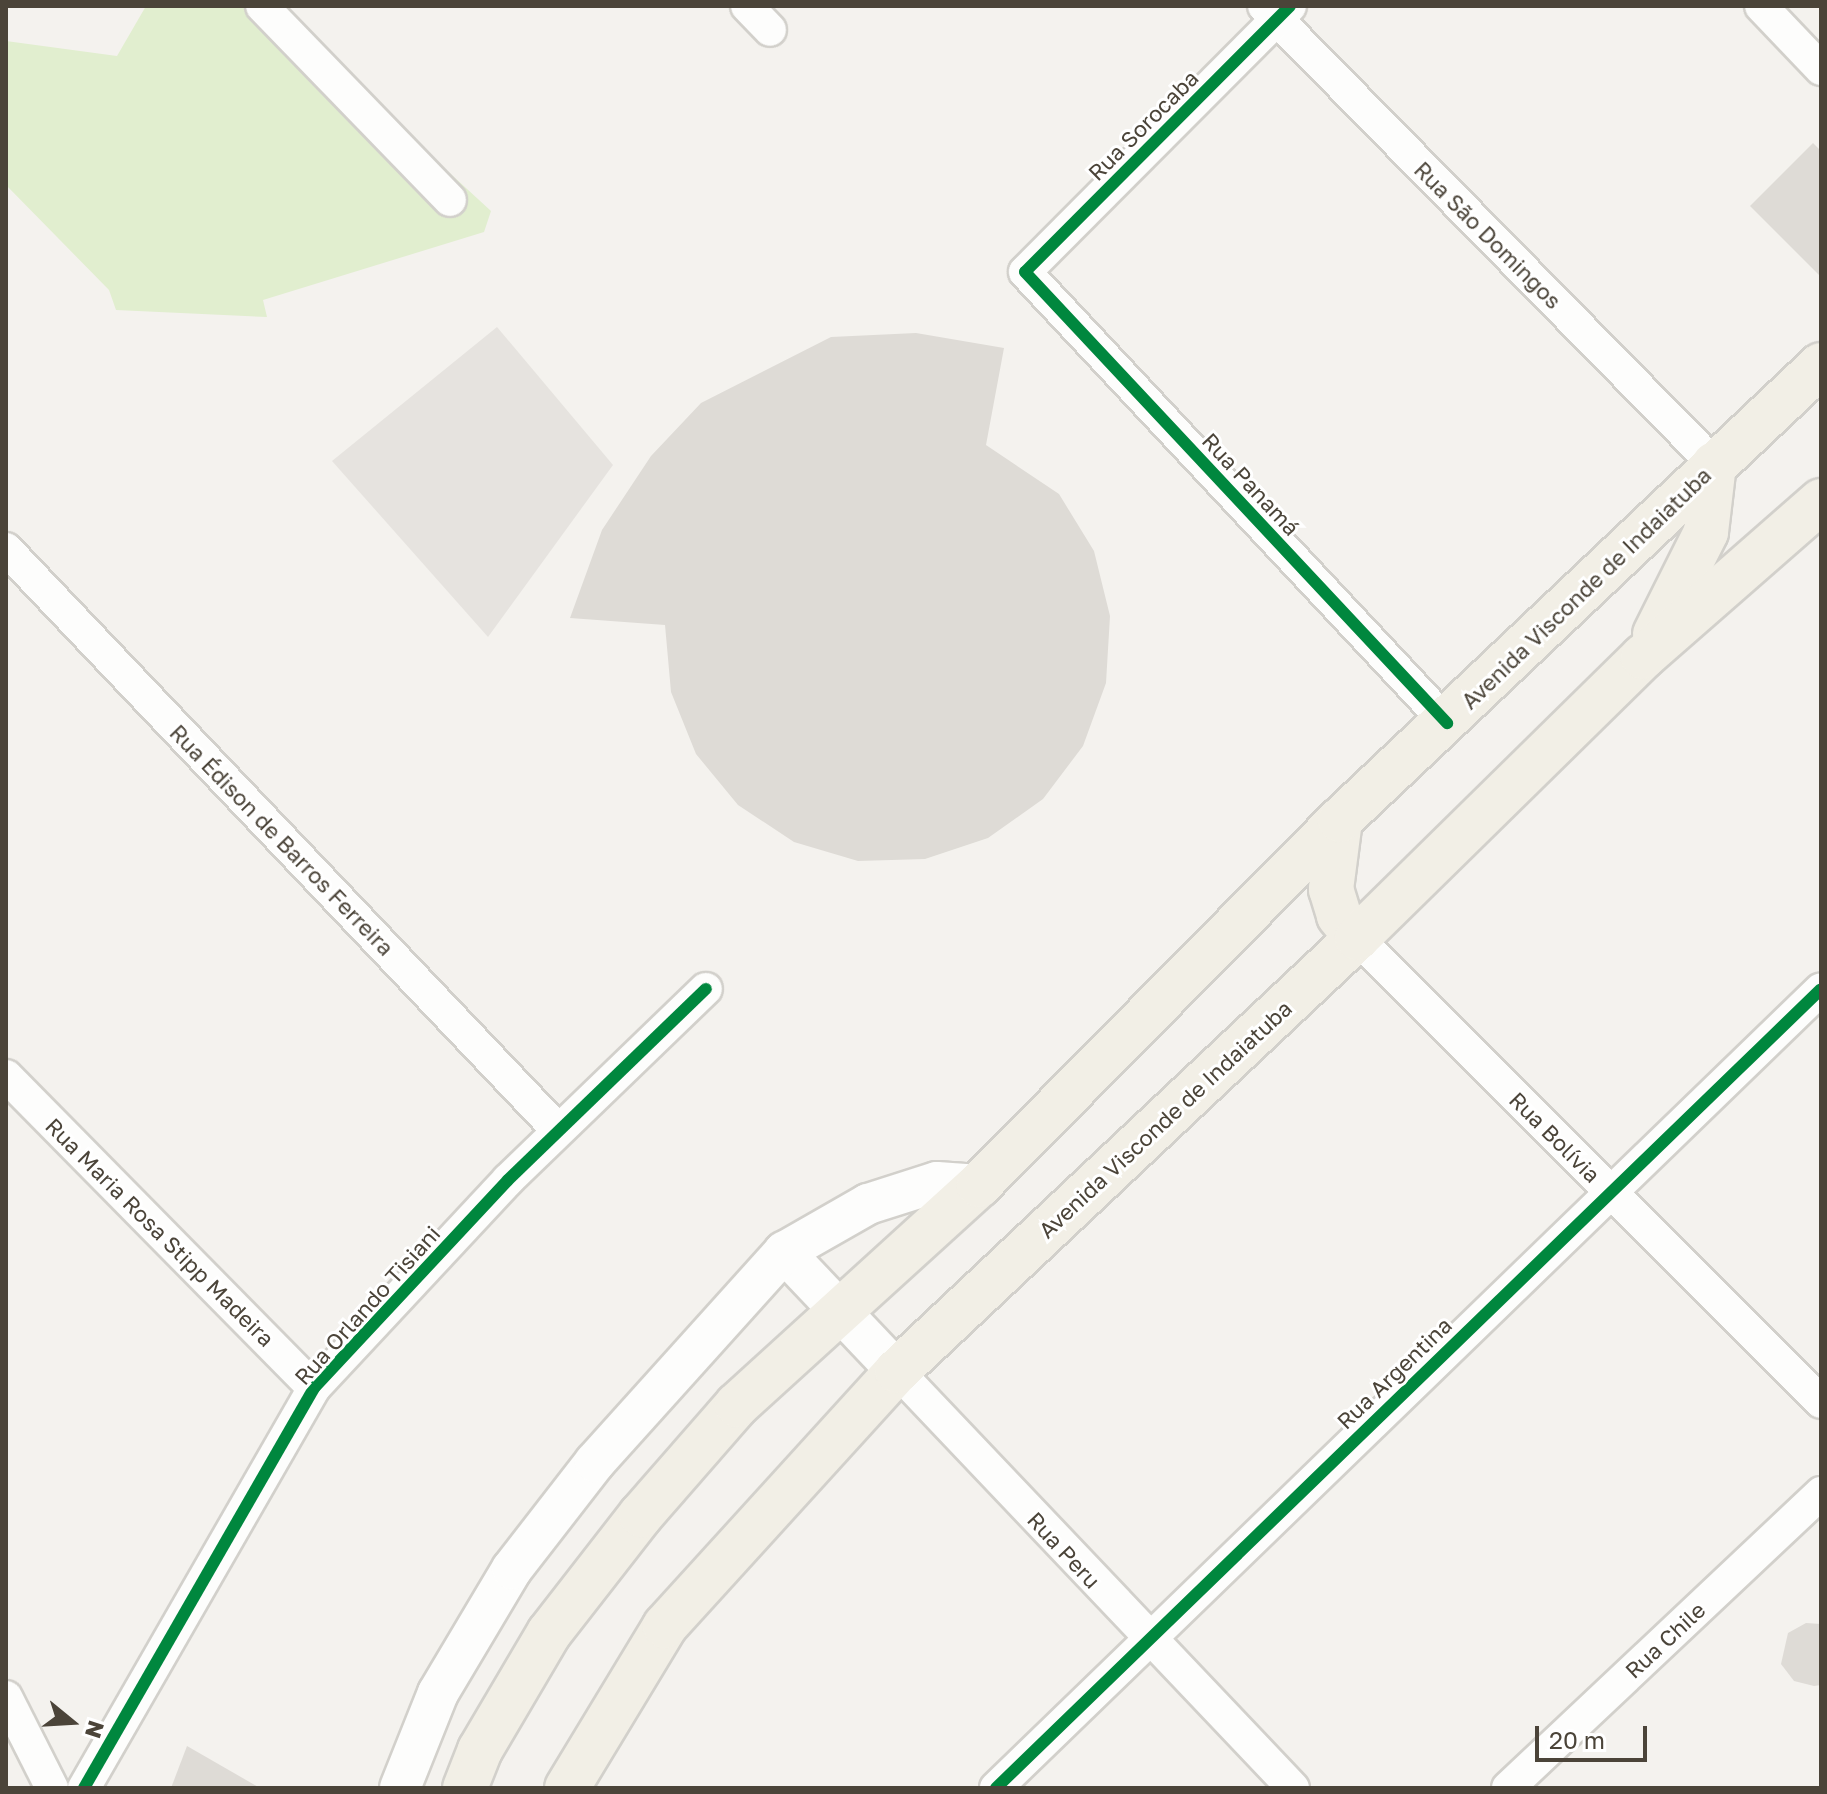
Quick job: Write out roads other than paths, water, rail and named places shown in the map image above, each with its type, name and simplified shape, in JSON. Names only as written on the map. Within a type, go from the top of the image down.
[{"type":"main road","name":"Avenida Visconde de Indaiatuba","points":[[465,1788],[480,1750],[558,1621],[641,1515],[737,1405],[979,1185],[1340,820],[1447,723],[1714,464],[1821,365]]},
{"type":"main road","points":[[1643,657],[1706,532],[1714,464]]},
{"type":"main road","name":"Avenida Visconde de Indaiatuba","points":[[567,1788],[665,1626],[897,1371],[1357,938],[1643,657],[1821,501]]},
{"type":"main road","points":[[1340,820],[1331,889],[1339,916],[1357,938]]},
{"type":"street","points":[[262,6],[450,200]]},
{"type":"street","points":[[747,6],[770,30]]},
{"type":"street","points":[[1761,6],[1821,69]]},
{"type":"street","name":"Rua Sorocaba","points":[[1025,272],[1276,10]]},
{"type":"street","name":"Rua São Domingos","points":[[1276,10],[1714,464]]},
{"type":"street","name":"Rua Panamá","points":[[1025,272],[1447,723]]},
{"type":"street","name":"Rua Édison de Barros Ferreira","points":[[6,549],[558,1130]]},
{"type":"street","name":"Rua Bolívia","points":[[1357,938],[1821,1402]]},
{"type":"street","name":"Rua Orlando Tisiani","points":[[84,1788],[314,1388],[558,1130],[706,989]]},
{"type":"street","name":"Rua Argentina","points":[[996,1788],[1147,1637],[1821,989]]},
{"type":"street","name":"Rua Maria Rosa Stipp Madeira","points":[[6,1076],[314,1388]]},
{"type":"street","points":[[400,1788],[438,1693],[512,1569],[595,1462],[784,1252],[868,1204],[937,1182],[979,1185]]},
{"type":"street","name":"Rua Peru","points":[[784,1252],[1293,1788]]},
{"type":"street","name":"Rua Chile","points":[[1508,1788],[1821,1493]]},
{"type":"street","points":[[6,1697],[52,1788]]}]
